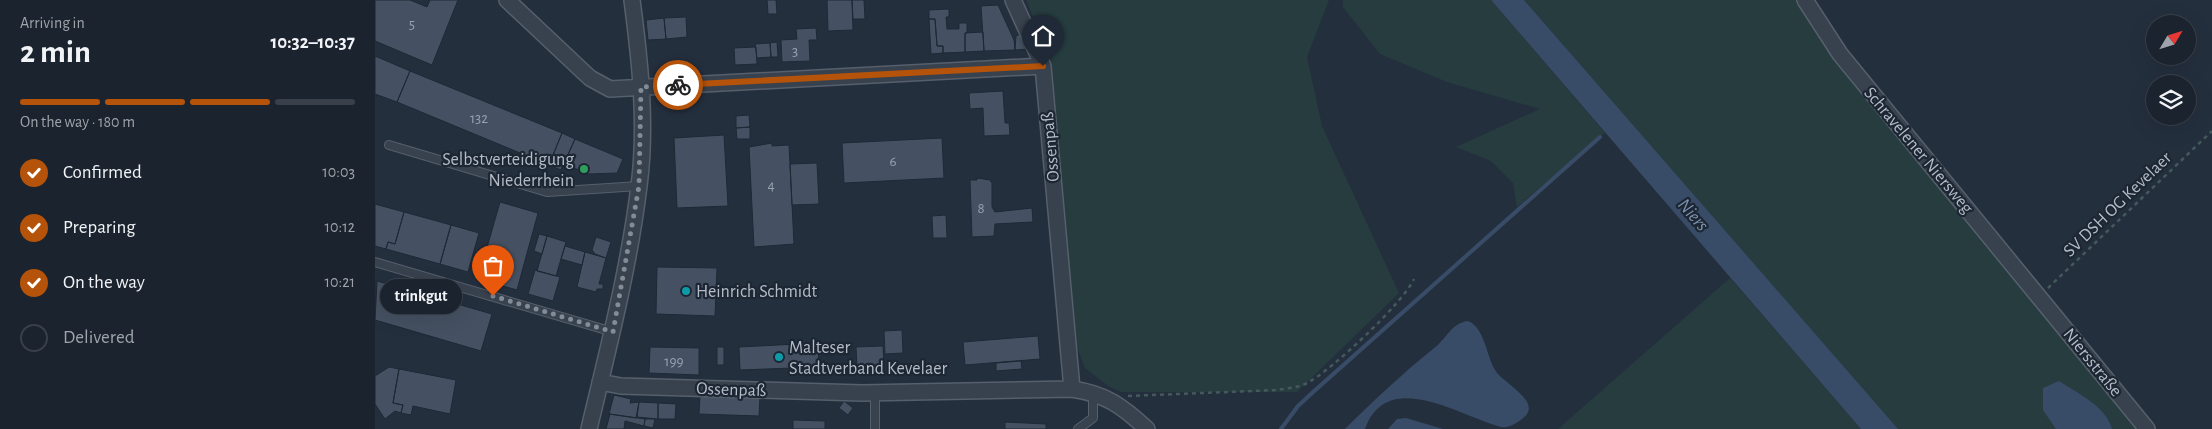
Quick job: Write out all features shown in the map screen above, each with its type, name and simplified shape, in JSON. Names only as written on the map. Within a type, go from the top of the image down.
[{"type":"street","points":[[507,0],[600,85],[610,89],[1043,66]]},
{"type":"street","points":[[589,429],[613,332],[639,186],[641,87],[632,0]]},
{"type":"street","name":"Ossenpaß","points":[[1013,0],[1043,66],[1072,389]]},
{"type":"street","name":"Schravelener Niersweg","points":[[1805,0],[1840,54],[2039,296]]},
{"type":"street","name":"Niersstraße","points":[[2039,296],[2147,429]]},
{"type":"street","name":"Ossenpaß","points":[[600,382],[621,386],[875,393],[1072,389],[1093,392],[1108,398],[1147,429]]},
{"type":"lane","points":[[389,145],[547,192],[639,186]]},
{"type":"lane","points":[[375,262],[613,332]]},
{"type":"lane","points":[[1078,429],[1093,418],[1093,392]]},
{"type":"lane","points":[[875,393],[875,429]]},
{"type":"path","name":"SV DSH OG Kevelaer","points":[[2039,296],[2212,131]]},
{"type":"path","points":[[1108,398],[1207,391],[1277,390],[1300,386],[1316,378],[1379,321],[1401,300],[1415,279]]},
{"type":"green space","points":[[1026,0],[1329,0],[1307,57],[1322,126],[1399,293],[1297,392],[1121,392],[1108,386],[1085,368],[1066,319],[1066,237],[1052,63]]},
{"type":"green space","points":[[1343,0],[1491,0],[1605,133],[1517,207],[1513,183],[1491,161],[1456,147],[1540,109],[1447,82],[1380,54],[1343,7]]},
{"type":"green space","points":[[1524,0],[1807,0],[2147,429],[1897,429]]},
{"type":"green space","points":[[1730,278],[1861,429],[1558,429]]},
{"type":"water","name":"Niers","points":[[1491,0],[1524,0],[1898,429],[1861,429]]},
{"type":"water","points":[[1468,321],[1474,324],[1482,336],[1495,370],[1526,400],[1529,406],[1528,413],[1522,419],[1509,426],[1501,427],[1446,406],[1407,398],[1390,401],[1375,411],[1365,429],[1345,429],[1410,368],[1438,345],[1453,328],[1462,322]]},
{"type":"water","points":[[2059,381],[2082,395],[2104,413],[2112,429],[2056,429],[2043,410],[2043,388]]},
{"type":"water","points":[[1406,418],[1443,429],[1388,429],[1397,419]]},
{"type":"building","points":[[375,0],[410,0],[427,7],[430,0],[458,0],[432,65],[375,41]]},
{"type":"building","points":[[767,0],[776,0],[777,14],[768,14]]},
{"type":"building","points":[[827,0],[852,0],[853,30],[828,31]]},
{"type":"building","points":[[852,0],[864,0],[865,19],[853,19]]},
{"type":"building","points":[[998,5],[1014,40],[1015,50],[984,51],[981,6]]},
{"type":"building","points":[[949,9],[949,17],[946,17],[947,29],[959,29],[959,23],[967,23],[965,52],[943,53],[943,46],[937,46],[935,19],[929,19],[929,10]]},
{"type":"building","points":[[686,17],[687,37],[666,39],[664,18]]},
{"type":"building","points":[[664,18],[666,39],[648,40],[646,20]]},
{"type":"building","points":[[929,19],[935,19],[937,46],[943,46],[943,53],[931,54]]},
{"type":"building","points":[[816,28],[817,40],[809,40],[810,61],[782,62],[781,40],[797,39],[796,29]]},
{"type":"building","points":[[983,32],[984,51],[965,52],[965,33]]},
{"type":"building","points":[[1022,33],[1029,49],[1015,50],[1016,36]]},
{"type":"building","points":[[777,42],[778,57],[771,57],[770,43]]},
{"type":"building","points":[[770,43],[771,57],[757,58],[755,44]]},
{"type":"building","points":[[756,47],[757,64],[735,65],[734,48]]},
{"type":"building","points":[[375,56],[410,71],[397,102],[375,94]]},
{"type":"building","points":[[410,71],[562,133],[549,165],[397,102]]},
{"type":"building","points":[[1003,91],[1005,123],[1009,123],[1010,135],[984,136],[983,108],[970,109],[969,93]]},
{"type":"building","points":[[749,115],[750,127],[736,128],[736,116]]},
{"type":"building","points":[[750,127],[750,139],[737,139],[736,128]]},
{"type":"building","points":[[562,133],[575,139],[561,170],[549,165]]},
{"type":"building","points":[[724,135],[728,206],[677,208],[674,138]]},
{"type":"building","points":[[942,138],[944,178],[844,183],[842,143]]},
{"type":"building","points":[[575,139],[623,159],[617,173],[588,174],[565,164],[561,170]]},
{"type":"building","points":[[772,143],[772,146],[789,145],[794,244],[754,247],[749,147]]},
{"type":"building","points":[[817,163],[819,204],[792,205],[790,164]]},
{"type":"building","points":[[977,178],[990,180],[992,183],[992,207],[995,212],[1032,208],[1033,222],[995,224],[994,236],[972,237],[970,180],[977,180]]},
{"type":"building","points":[[500,202],[538,213],[517,290],[478,279]]},
{"type":"building","points":[[375,204],[404,212],[395,244],[388,242],[386,249],[375,246]]},
{"type":"building","points":[[404,212],[451,225],[440,264],[386,249],[388,242],[395,244]]},
{"type":"building","points":[[946,215],[947,238],[933,238],[932,216]]},
{"type":"building","points":[[451,225],[479,233],[468,272],[440,264]]},
{"type":"building","points":[[539,234],[547,236],[542,254],[534,251]]},
{"type":"building","points":[[547,236],[566,242],[556,276],[537,271]]},
{"type":"building","points":[[596,237],[611,242],[606,258],[595,254],[592,250]]},
{"type":"building","points":[[565,246],[585,252],[582,265],[561,259]]},
{"type":"building","points":[[585,252],[606,258],[599,284],[603,284],[603,289],[597,289],[596,292],[577,287]]},
{"type":"building","name":"Heinrich Schmidt","points":[[657,267],[717,268],[715,316],[656,314]]},
{"type":"building","points":[[535,270],[560,277],[553,301],[528,294]]},
{"type":"building","points":[[377,281],[492,314],[481,351],[375,320]]},
{"type":"building","points":[[902,330],[903,353],[885,354],[884,331]]},
{"type":"building","points":[[1038,336],[1040,359],[965,365],[963,342]]},
{"type":"building","name":"Malteser Stadtverband Kevelaer","points":[[818,343],[819,367],[740,370],[739,347]]},
{"type":"building","points":[[883,346],[884,366],[857,367],[856,347]]},
{"type":"building","points":[[650,347],[699,348],[699,375],[649,373]]},
{"type":"building","points":[[717,347],[724,347],[724,365],[717,365]]},
{"type":"building","points":[[1021,361],[1022,369],[996,371],[996,363]]},
{"type":"building","points":[[865,366],[879,366],[879,373],[865,373]]},
{"type":"building","points":[[389,367],[399,369],[393,403],[403,405],[401,413],[395,411],[385,419],[375,404],[375,376]]},
{"type":"building","points":[[399,369],[456,380],[450,414],[413,406],[411,415],[401,413],[403,405],[393,403]]},
{"type":"building","points":[[614,395],[631,399],[630,403],[639,402],[636,418],[609,414]]},
{"type":"building","points":[[700,395],[760,396],[759,416],[699,414]]},
{"type":"building","points":[[844,401],[853,408],[848,415],[839,408]]},
{"type":"building","points":[[639,402],[658,403],[658,419],[637,417]]},
{"type":"building","points":[[658,403],[676,404],[675,419],[658,419]]},
{"type":"building","points":[[610,414],[645,419],[644,426],[625,421],[624,429],[606,429]]},
{"type":"building","points":[[645,419],[655,419],[653,428],[644,426]]},
{"type":"building","points":[[793,420],[825,421],[825,429],[793,429]]},
{"type":"building","points":[[1005,422],[1046,424],[1046,429],[1005,429]]},
{"type":"waterway","points":[[1281,429],[1298,406],[1312,393],[1600,137]]},
{"type":"way so far","points":[[493,296],[613,332],[639,186],[642,112],[641,87],[678,85]]},
{"type":"place","name":"Selbstverteidigung Niederrhein","points":[[584,169]]},
{"type":"place","name":"Heinrich Schmidt","points":[[686,291]]},
{"type":"place","name":"trinkgut","points":[[493,296]]},
{"type":"place","name":"Malteser Stadtverband Kevelaer","points":[[779,357]]},
{"type":"route","points":[[678,85],[1043,66]]}]
